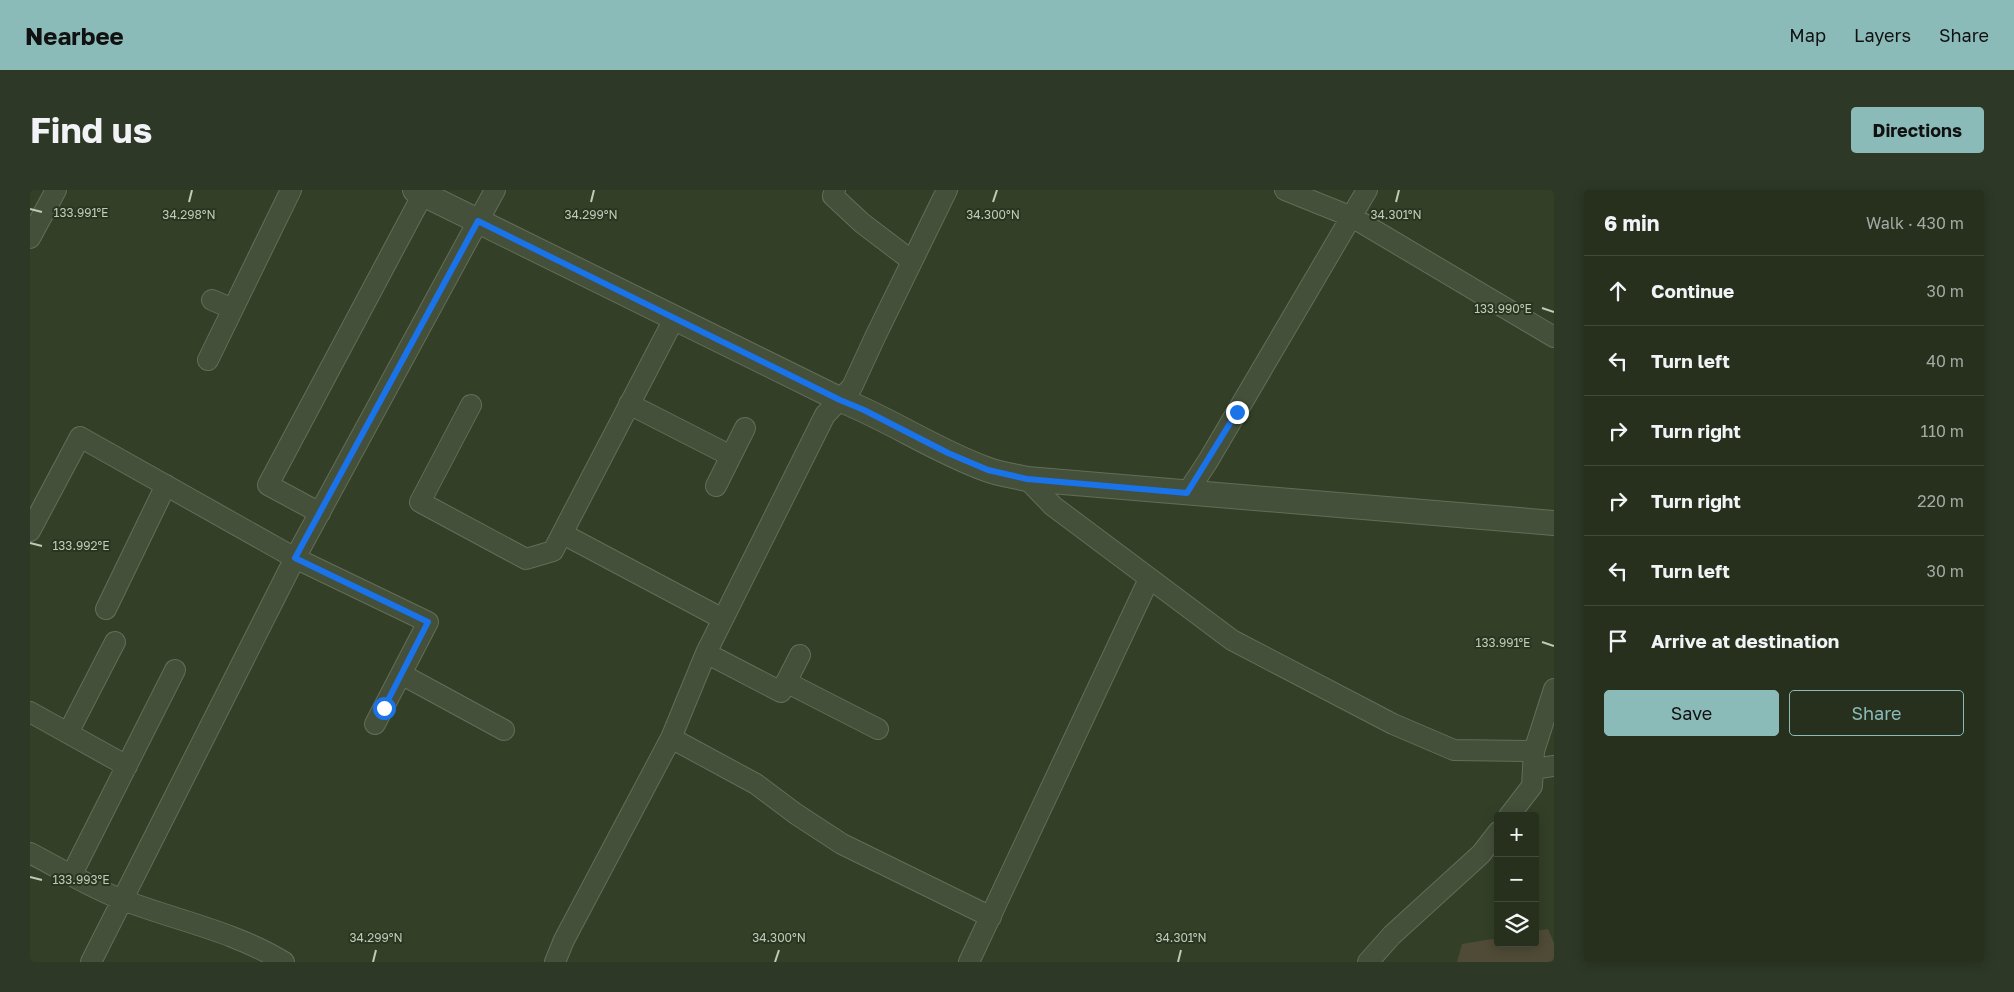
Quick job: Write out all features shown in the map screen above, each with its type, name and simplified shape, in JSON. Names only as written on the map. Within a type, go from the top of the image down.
[{"type":"street","points":[[30,238],[56,190]]},
{"type":"street","points":[[208,360],[291,190]]},
{"type":"street","points":[[91,962],[295,558],[495,190]]},
{"type":"street","points":[[835,190],[833,196],[862,223],[912,261]]},
{"type":"street","points":[[555,962],[564,940],[672,738],[706,654],[825,415],[852,387],[947,190]]},
{"type":"street","points":[[1285,190],[1352,218],[1554,337]]},
{"type":"street","points":[[1187,493],[1368,190]]},
{"type":"street","points":[[320,512],[268,485],[419,192],[948,453],[988,470],[1027,479],[1554,523]]},
{"type":"street","points":[[212,300],[233,309]]},
{"type":"street","points":[[471,405],[420,502],[526,559],[553,551],[674,317]]},
{"type":"street","points":[[629,404],[731,456]]},
{"type":"street","points":[[716,486],[744,428]]},
{"type":"street","points":[[30,531],[80,437],[295,558],[428,622],[375,724]]},
{"type":"street","points":[[1027,479],[1053,506],[1232,640],[1394,724],[1454,750],[1533,760],[1554,766]]},
{"type":"street","points":[[106,609],[166,485]]},
{"type":"street","points":[[562,534],[723,619]]},
{"type":"street","points":[[969,962],[1149,579]]},
{"type":"street","points":[[68,733],[115,642]]},
{"type":"street","points":[[706,654],[781,692],[800,655]]},
{"type":"street","points":[[72,874],[175,670]]},
{"type":"street","points":[[401,674],[504,730]]},
{"type":"street","points":[[786,682],[878,729]]},
{"type":"street","points":[[1512,812],[1532,786],[1533,760],[1554,690]]},
{"type":"street","points":[[30,712],[127,766]]},
{"type":"street","points":[[672,738],[756,784],[796,814],[842,844],[991,917]]},
{"type":"street","points":[[1368,962],[1392,935],[1482,854],[1494,838]]},
{"type":"street","points":[[30,853],[122,900],[221,931],[264,950],[284,962]]},
{"type":"shaded area","points":[[1548,929],[1554,943],[1554,962],[1457,962],[1462,944],[1494,939],[1494,947],[1539,947],[1539,930]]},
{"type":"route","points":[[384,708],[428,622],[295,558],[478,221],[948,453],[988,470],[1027,479],[1187,493],[1237,412]]}]
